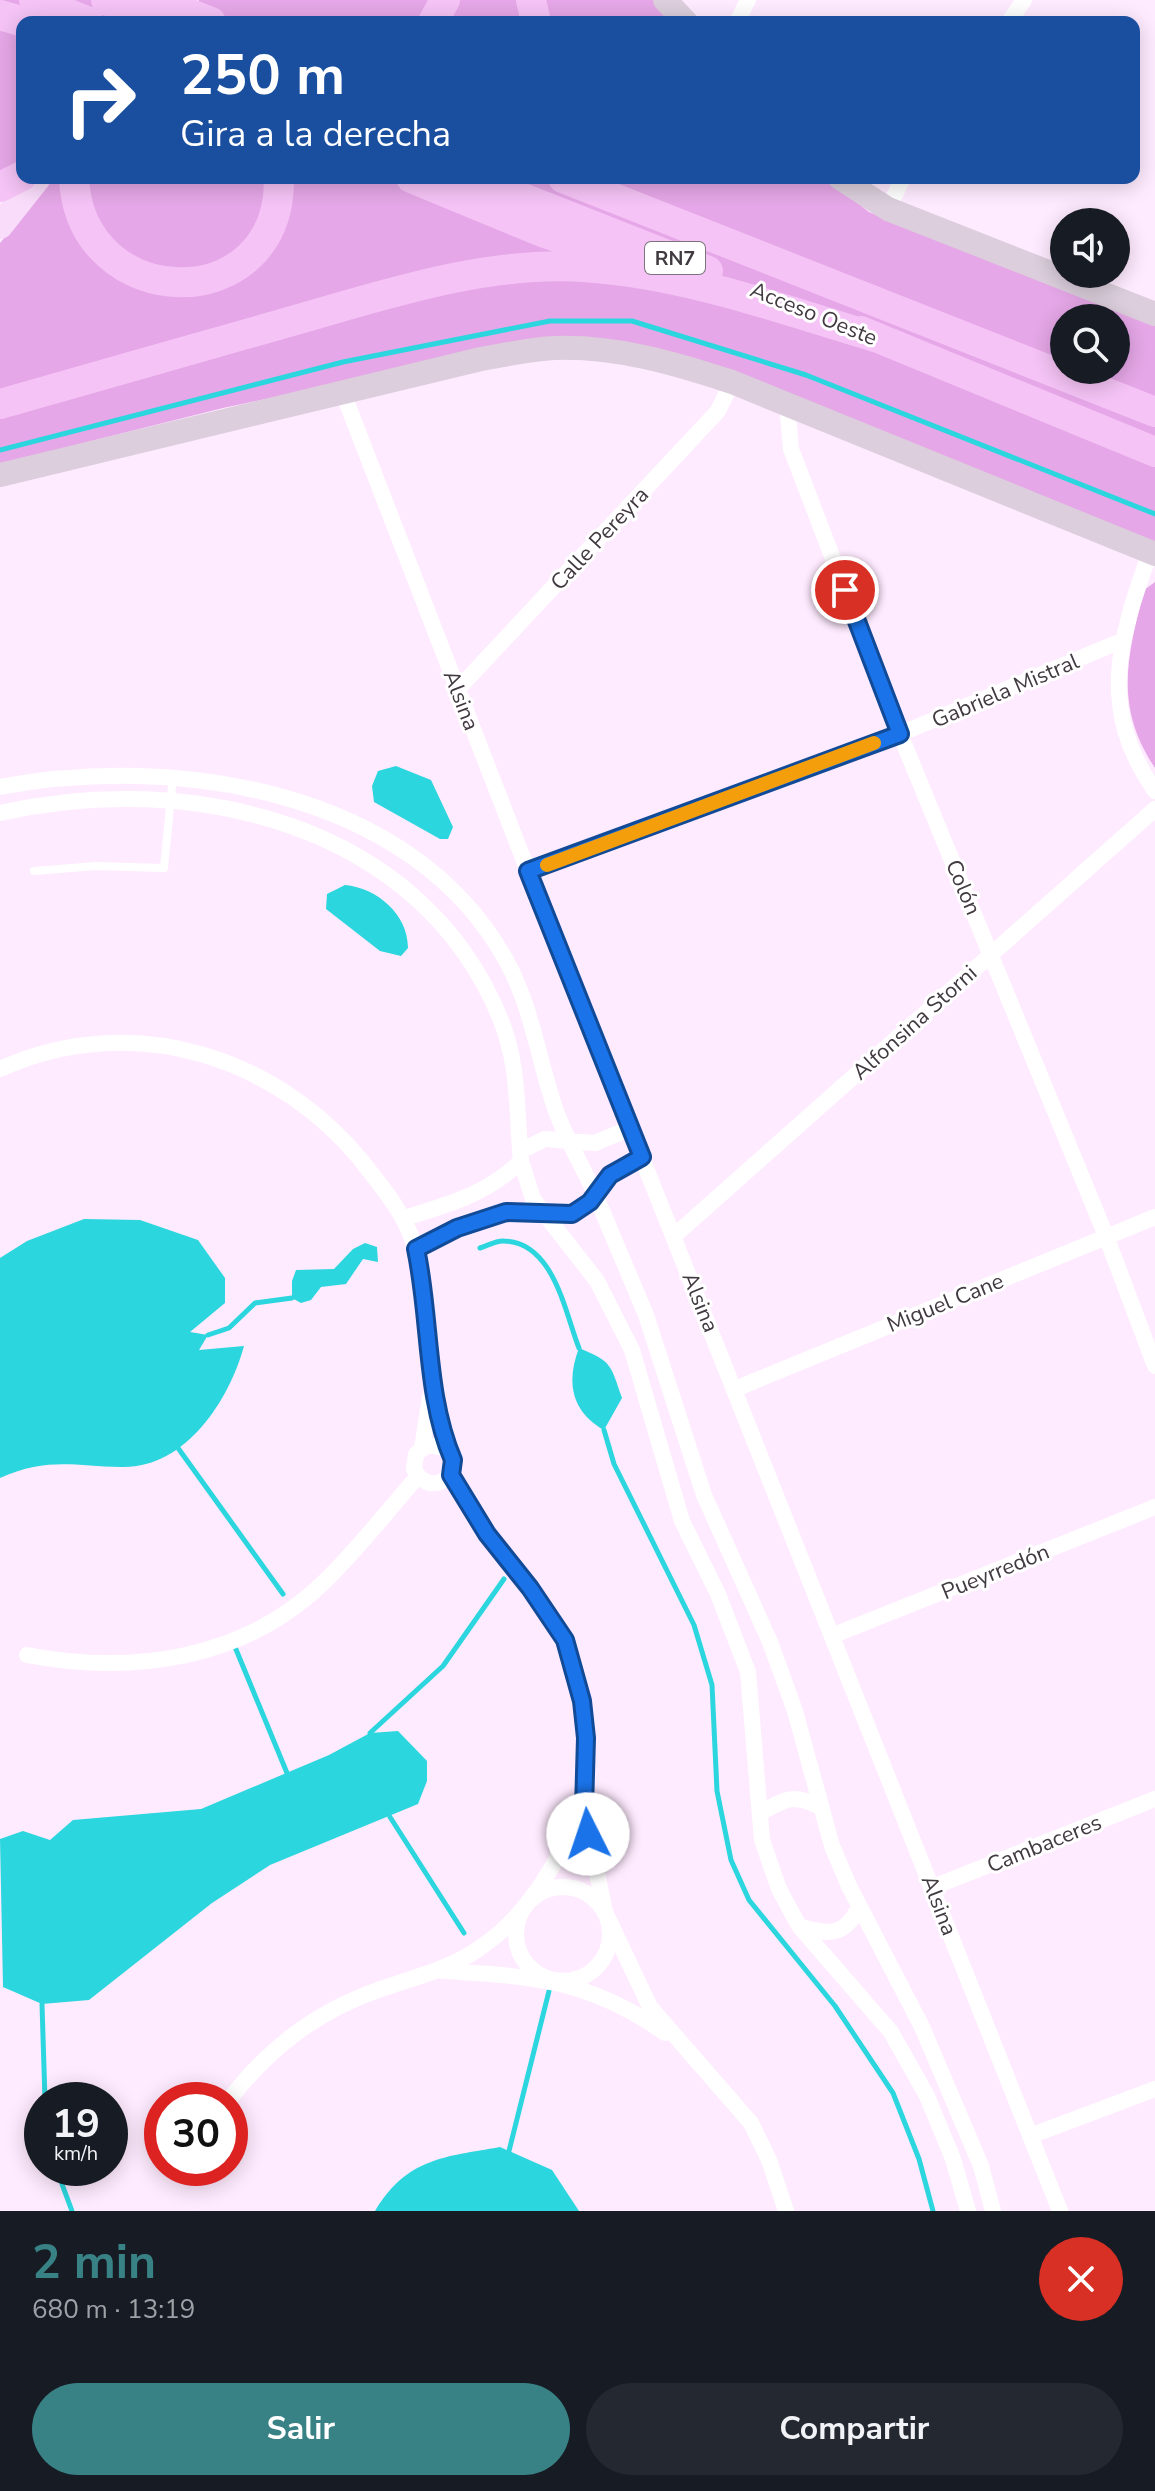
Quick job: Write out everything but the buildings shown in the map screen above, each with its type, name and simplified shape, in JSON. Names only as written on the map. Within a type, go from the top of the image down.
[{"type":"highway","points":[[34,0],[74,16]]},
{"type":"highway","points":[[106,0],[149,16]]},
{"type":"highway","points":[[155,0],[196,16]]},
{"type":"highway","points":[[75,184],[79,205],[100,246],[119,264],[145,278],[178,285],[207,281],[235,268],[251,254],[272,223],[279,198],[279,184]]},
{"type":"highway","points":[[426,184],[542,232],[682,279],[878,338]]},
{"type":"highway","name":"Acceso Oeste","points":[[487,184],[878,338],[1155,452]]},
{"type":"highway","name":"Acceso Oeste","points":[[578,184],[1155,412]]},
{"type":"highway","points":[[632,184],[786,265]]},
{"type":"highway","points":[[0,404],[458,277],[521,268],[582,267],[682,279]]},
{"type":"main road","points":[[170,16],[185,0]]},
{"type":"main road","points":[[0,226],[33,184]]},
{"type":"street","points":[[665,0],[680,16]]},
{"type":"street","points":[[849,184],[888,209],[1155,314]]},
{"type":"street","points":[[888,209],[900,184]]},
{"type":"street","points":[[0,475],[481,359],[553,348],[609,350],[676,363],[732,382],[1152,553],[1121,641],[1117,677],[1124,733],[1137,765],[1155,791]]},
{"type":"street","name":"Calle Pereyra","points":[[458,689],[718,411],[732,382]]},
{"type":"street","name":"Alsina","points":[[343,393],[528,871],[834,1635],[1060,2211]]},
{"type":"street","name":"Colón","points":[[787,404],[791,449],[900,734],[1106,1236],[1155,1366]]},
{"type":"street","name":"Gabriela Mistral","points":[[528,871],[900,734],[1121,641]]},
{"type":"street","points":[[968,2211],[953,2159],[927,2096],[891,2032],[799,1926],[769,1865],[760,1813],[748,1672],[718,1594],[682,1521],[632,1350],[597,1281],[544,1215],[525,1180],[520,1156],[519,1093],[501,1020],[469,959],[444,924],[419,898],[375,863],[324,838],[228,809],[171,802],[98,797],[3,812],[0,789],[49,778],[173,775],[253,789],[335,816],[419,861],[470,908],[506,961],[521,993],[557,1115],[595,1194],[646,1315],[704,1495],[770,1642],[795,1711],[832,1846],[859,1907],[927,2039],[981,2166],[993,2211]]},
{"type":"street","name":"Alfonsina Storni","points":[[674,1236],[1155,809]]},
{"type":"street","points":[[0,1069],[36,1053],[101,1043],[163,1044],[215,1056],[253,1073],[327,1124],[354,1150],[404,1218],[416,1249],[433,1383],[445,1448],[453,1460],[451,1475],[487,1534],[530,1588],[565,1640],[579,1690],[586,1738],[584,1809],[610,1941],[596,1968],[569,1981],[439,1971]]},
{"type":"street","points":[[404,1218],[459,1201],[493,1185],[520,1156],[545,1139],[595,1143],[631,1128]]},
{"type":"street","points":[[416,1249],[496,1215],[524,1212],[572,1214],[584,1208],[610,1175],[642,1157]]},
{"type":"street","name":"Miguel Cane","points":[[735,1389],[1155,1217]]},
{"type":"street","points":[[433,1383],[422,1448],[413,1461],[417,1477],[430,1484],[438,1484],[451,1475]]},
{"type":"street","points":[[422,1448],[433,1444],[445,1448]]},
{"type":"street","points":[[27,1655],[74,1664],[125,1665],[197,1654],[237,1638],[296,1605],[323,1583],[417,1477]]},
{"type":"street","name":"Pueyrredón","points":[[834,1635],[1155,1507]]},
{"type":"street","points":[[760,1813],[784,1800],[802,1798],[820,1807]]},
{"type":"street","name":"Cambaceres","points":[[933,1887],[1155,1799]]},
{"type":"street","points":[[243,2082],[283,2041],[347,2002],[439,1971],[485,1945],[544,1885],[584,1809]]},
{"type":"street","points":[[685,2047],[634,2011],[538,1974],[518,1950],[515,1934],[525,1904],[551,1888],[567,1887],[582,1891],[605,1912],[650,2007],[685,2047],[751,2123],[769,2160],[786,2211]]},
{"type":"street","points":[[799,1926],[833,1934],[844,1930],[859,1907]]},
{"type":"street","points":[[1030,2136],[1155,2089]]},
{"type":"lane","points":[[34,871],[96,866],[164,868],[173,775]]},
{"type":"shaded area","points":[[0,0],[158,0],[145,16],[16,16],[16,173],[0,193]]},
{"type":"shaded area","points":[[199,0],[654,0],[668,16],[186,16]]},
{"type":"shaded area","points":[[49,184],[834,184],[869,212],[1050,284],[1050,288],[1060,288],[1100,304],[1050,304],[1050,384],[1130,384],[1130,316],[1155,326],[1155,543],[697,361],[520,345],[223,408],[0,464],[0,243]]},
{"type":"shaded area","points":[[1155,582],[1155,768],[1134,724],[1128,681],[1129,660],[1144,590]]},
{"type":"water","points":[[396,766],[431,780],[453,827],[448,839],[440,839],[374,802],[372,786],[378,771]]},
{"type":"water","points":[[345,885],[379,897],[397,914],[407,936],[408,948],[401,956],[380,951],[326,909],[327,894]]},
{"type":"water","points":[[84,1219],[140,1220],[198,1240],[225,1278],[225,1303],[190,1332],[208,1335],[199,1350],[244,1346],[237,1367],[215,1409],[201,1428],[165,1457],[144,1465],[121,1467],[46,1465],[0,1478],[0,1258],[27,1241]]},
{"type":"water","points":[[365,1243],[377,1247],[378,1262],[363,1259],[346,1284],[321,1287],[311,1300],[301,1303],[292,1298],[292,1281],[296,1270],[334,1269],[353,1249]]},
{"type":"water","points":[[579,1348],[608,1365],[622,1398],[604,1430],[584,1414],[574,1395],[573,1372]]},
{"type":"water","points":[[398,1731],[427,1761],[427,1781],[418,1804],[270,1865],[212,1903],[89,2000],[42,2004],[3,1987],[0,1839],[23,1831],[50,1840],[73,1820],[201,1809],[329,1755],[370,1733]]},
{"type":"water","points":[[500,2147],[552,2170],[579,2211],[375,2211],[387,2193],[414,2170],[444,2158]]},
{"type":"waterway","points":[[0,450],[343,362],[550,321],[632,321],[806,375],[1155,514]]},
{"type":"waterway","points":[[480,1248],[504,1241],[521,1244],[535,1253],[555,1282],[579,1348]]},
{"type":"waterway","points":[[208,1335],[229,1328],[255,1303],[292,1298]]},
{"type":"waterway","points":[[604,1430],[614,1464],[694,1625],[712,1685],[717,1791],[731,1860],[749,1900],[835,2006],[893,2093],[919,2159],[933,2211]]},
{"type":"waterway","points":[[178,1448],[283,1594]]},
{"type":"waterway","points":[[370,1733],[443,1666],[504,1579]]},
{"type":"waterway","points":[[235,1647],[287,1773]]},
{"type":"waterway","points":[[390,1817],[464,1933]]},
{"type":"waterway","points":[[509,2151],[549,1991]]},
{"type":"waterway","points":[[42,2004],[44,2082]]},
{"type":"waterway","points":[[63,2186],[72,2211]]},
{"type":"slow traffic","points":[[547,865],[874,743]]},
{"type":"route","points":[[588,1834],[584,1809],[586,1738],[575,1669],[565,1640],[551,1616],[487,1534],[451,1475],[453,1460],[445,1448],[433,1383],[416,1249],[457,1228],[506,1212],[572,1214],[590,1202],[610,1175],[642,1157],[528,871],[900,734],[845,590]]}]
